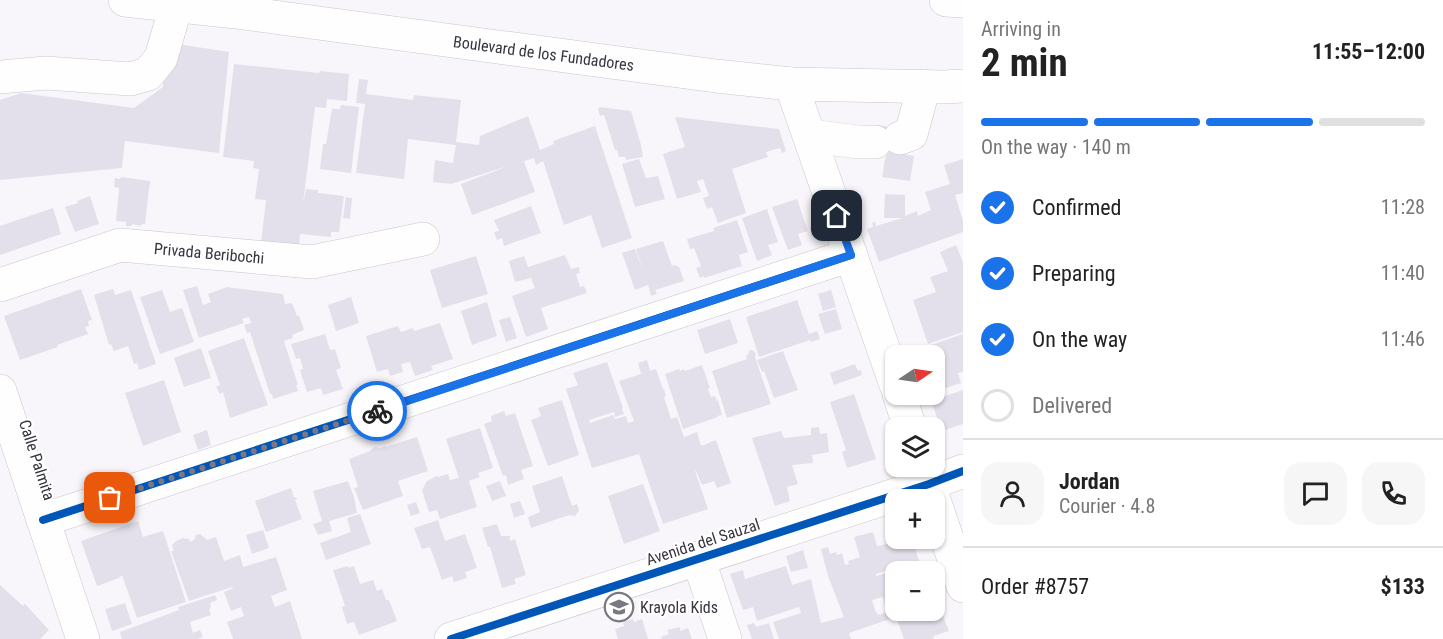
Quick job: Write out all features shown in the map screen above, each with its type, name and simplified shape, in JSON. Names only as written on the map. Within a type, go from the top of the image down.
[{"type":"street","name":"Boulevard de los Fundadores","points":[[126,0],[791,84],[963,86]]},
{"type":"street","points":[[946,0],[963,1]]},
{"type":"street","points":[[0,77],[46,74],[130,79],[148,75],[161,58],[176,6]]},
{"type":"street","points":[[791,84],[885,354]]},
{"type":"street","points":[[810,136],[859,142],[888,140],[911,134],[924,86]]},
{"type":"street","name":"Privada Beribochi","points":[[0,285],[120,245],[312,262],[423,239]]},
{"type":"street","points":[[43,520],[851,255]]},
{"type":"street","name":"Calle Palmita","points":[[0,391],[83,639]]},
{"type":"street","name":"Avenida del Sauzal","points":[[451,639],[698,558],[930,487],[963,471]]},
{"type":"street","points":[[930,487],[963,586]]},
{"type":"street","points":[[698,558],[725,639]]},
{"type":"building","points":[[165,42],[229,52],[219,153],[125,141],[122,168],[0,180],[0,100],[21,93],[134,108],[163,87]]},
{"type":"building","points":[[234,64],[349,74],[347,101],[327,99],[326,108],[315,107],[303,204],[306,189],[344,196],[339,232],[331,232],[331,237],[300,234],[298,257],[260,252],[266,200],[255,199],[259,169],[253,168],[254,161],[223,157]]},
{"type":"building","points":[[359,79],[368,80],[366,94],[413,100],[414,95],[461,100],[456,142],[479,145],[480,136],[528,116],[540,150],[554,144],[553,141],[595,126],[632,238],[602,248],[591,215],[564,225],[543,161],[536,165],[534,158],[524,161],[535,192],[472,215],[461,184],[508,166],[451,184],[433,182],[435,160],[453,163],[456,145],[408,139],[404,179],[356,173],[365,104],[356,103]]},
{"type":"building","points":[[341,105],[359,107],[351,173],[320,169],[323,144],[326,144],[332,109],[340,109]]},
{"type":"building","points":[[600,107],[631,111],[643,157],[626,160],[625,157],[619,157],[604,115],[600,116],[598,109]]},
{"type":"building","points":[[675,117],[779,129],[786,151],[782,153],[780,148],[766,152],[768,157],[732,169],[746,213],[718,223],[712,207],[707,209],[703,198],[709,196],[703,179],[697,181],[701,192],[677,199],[663,154],[685,147]]},
{"type":"building","points":[[878,125],[901,129],[898,153],[914,156],[910,181],[882,177],[886,154],[874,152]]},
{"type":"building","points":[[639,159],[646,178],[658,176],[665,199],[635,207],[622,164]]},
{"type":"building","points":[[963,159],[963,193],[955,195],[963,221],[963,232],[879,262],[867,229],[873,227],[872,223],[875,222],[876,226],[902,218],[884,218],[885,194],[905,195],[905,216],[917,211],[918,216],[931,210],[925,192],[950,184],[944,165]]},
{"type":"building","points":[[121,177],[150,181],[145,224],[126,226],[126,222],[116,221],[119,188],[114,187],[115,178],[120,179]]},
{"type":"building","points":[[90,196],[99,224],[75,232],[65,207]]},
{"type":"building","points":[[346,197],[352,198],[350,219],[343,218]]},
{"type":"building","points":[[797,199],[808,231],[798,234],[802,245],[788,250],[772,207]]},
{"type":"building","points":[[531,206],[541,233],[504,246],[502,238],[497,240],[494,232],[499,231],[494,220]]},
{"type":"building","points":[[53,208],[61,234],[0,255],[0,226]]},
{"type":"building","points":[[767,209],[778,242],[768,245],[772,255],[757,261],[742,218]]},
{"type":"building","points":[[737,220],[748,252],[739,255],[742,266],[700,278],[696,268],[701,266],[694,248],[690,249],[687,239],[714,231],[713,228]]},
{"type":"building","points":[[663,241],[672,266],[679,267],[684,281],[655,290],[657,294],[651,296],[648,285],[635,290],[622,253],[635,249],[643,271],[636,249]]},
{"type":"building","points":[[956,245],[963,262],[963,332],[928,344],[913,300],[936,292],[930,277],[948,271],[940,252]]},
{"type":"building","points":[[565,255],[571,269],[579,267],[580,273],[576,274],[580,287],[584,286],[587,293],[541,308],[548,329],[526,337],[512,296],[535,288],[531,278],[515,282],[509,261],[524,256],[528,267]]},
{"type":"building","points":[[476,256],[488,294],[442,308],[430,270]]},
{"type":"building","points":[[197,286],[203,305],[211,302],[208,294],[227,287],[283,294],[285,304],[292,303],[304,330],[284,341],[298,391],[273,399],[250,332],[247,333],[244,325],[251,323],[249,317],[242,319],[244,323],[199,338],[183,290]]},
{"type":"building","points":[[81,289],[92,320],[88,321],[89,326],[85,327],[88,334],[20,360],[4,316]]},
{"type":"building","points":[[113,289],[115,295],[131,290],[156,364],[139,370],[137,363],[134,364],[128,346],[114,351],[111,344],[109,345],[94,295]]},
{"type":"building","points":[[162,290],[170,312],[182,308],[194,342],[160,354],[140,297]]},
{"type":"building","points":[[831,290],[836,307],[823,311],[818,294]]},
{"type":"building","points":[[351,297],[359,323],[336,331],[328,305]]},
{"type":"building","points":[[797,300],[809,334],[817,331],[820,339],[811,342],[810,340],[759,357],[746,317]]},
{"type":"building","points":[[487,302],[497,336],[472,345],[461,311]]},
{"type":"building","points":[[836,309],[842,329],[825,334],[818,314]]},
{"type":"building","points":[[510,317],[517,338],[506,342],[499,320]]},
{"type":"building","points":[[730,319],[738,343],[705,354],[697,330]]},
{"type":"building","points":[[440,323],[453,359],[431,366],[433,370],[415,376],[410,362],[401,364],[403,372],[390,376],[388,369],[377,372],[366,336],[398,326],[401,332],[413,328],[414,331]]},
{"type":"building","points":[[325,334],[330,350],[335,349],[341,368],[336,370],[343,389],[323,395],[321,388],[307,392],[300,370],[303,369],[300,358],[296,359],[291,344]]},
{"type":"building","points":[[963,334],[963,372],[958,373],[961,383],[945,388],[945,345],[931,345]]},
{"type":"building","points":[[244,338],[268,405],[230,418],[223,392],[220,394],[216,387],[220,385],[208,351]]},
{"type":"building","points":[[201,348],[211,378],[184,387],[174,358]]},
{"type":"building","points":[[752,350],[755,352],[771,404],[727,418],[712,371],[747,359],[746,355]]},
{"type":"building","points":[[783,351],[798,390],[774,398],[764,371],[762,372],[757,360]]},
{"type":"building","points":[[647,360],[650,371],[656,369],[664,389],[666,396],[664,397],[671,419],[677,417],[684,437],[697,432],[701,446],[716,440],[731,483],[717,488],[714,481],[702,485],[695,471],[708,509],[663,524],[639,454],[592,468],[566,389],[578,385],[573,373],[607,362],[624,414],[615,417],[614,412],[589,420],[590,423],[613,415],[615,419],[626,416],[628,423],[634,421],[619,381],[641,374],[638,363]]},
{"type":"building","points":[[855,364],[858,371],[861,370],[862,375],[834,385],[830,373]]},
{"type":"building","points":[[702,365],[711,397],[715,396],[718,400],[722,415],[683,429],[665,374],[679,369],[685,371]]},
{"type":"building","points":[[164,380],[181,432],[143,446],[125,393]]},
{"type":"building","points":[[963,390],[963,424],[945,430],[945,417],[937,417],[932,405],[945,405],[945,396]]},
{"type":"building","points":[[854,394],[876,459],[847,468],[842,452],[846,450],[830,402]]},
{"type":"building","points":[[562,400],[579,455],[548,466],[531,420],[541,416],[538,408]]},
{"type":"building","points":[[504,411],[506,416],[515,413],[533,466],[521,470],[524,479],[508,485],[506,475],[503,476],[484,424],[492,421],[491,416]]},
{"type":"building","points":[[819,427],[820,434],[827,433],[829,452],[812,455],[813,463],[792,465],[798,484],[787,487],[790,501],[775,506],[752,438],[781,431],[784,438],[811,435],[811,428]]},
{"type":"building","points":[[480,428],[493,468],[478,473],[480,477],[469,481],[477,507],[440,519],[437,510],[429,512],[422,490],[427,481],[437,476],[448,474],[450,480],[459,478],[446,439]]},
{"type":"building","points":[[207,430],[211,445],[198,450],[193,435]]},
{"type":"building","points":[[417,437],[428,471],[398,481],[403,496],[363,510],[354,488],[358,487],[349,459],[370,451],[374,447],[386,447]]},
{"type":"building","points":[[562,476],[572,506],[577,504],[579,510],[575,516],[569,515],[531,528],[528,517],[540,512],[532,486]]},
{"type":"building","points":[[348,481],[357,513],[329,521],[332,531],[318,535],[313,524],[322,521],[313,491]]},
{"type":"building","points":[[500,481],[506,496],[492,501],[486,486]]},
{"type":"building","points":[[643,484],[660,531],[624,544],[608,496]]},
{"type":"building","points":[[291,488],[294,498],[297,499],[295,500],[302,519],[266,532],[255,501]]},
{"type":"building","points":[[520,501],[525,514],[514,518],[510,504]]},
{"type":"building","points":[[416,502],[420,513],[411,516],[407,505]]},
{"type":"building","points":[[360,514],[371,544],[326,560],[320,543],[351,532],[347,518]]},
{"type":"building","points":[[438,520],[445,541],[465,534],[477,568],[465,572],[467,578],[454,582],[452,576],[442,580],[430,547],[422,549],[414,528]]},
{"type":"building","points":[[138,521],[143,537],[163,531],[186,602],[137,618],[122,575],[97,586],[81,541]]},
{"type":"building","points":[[497,524],[501,536],[510,536],[510,541],[515,539],[526,575],[514,579],[516,584],[502,588],[482,528]]},
{"type":"building","points":[[263,530],[269,548],[252,554],[246,535]]},
{"type":"building","points":[[873,532],[877,546],[885,544],[885,549],[915,549],[919,561],[885,561],[885,571],[876,576],[885,573],[885,604],[883,597],[872,600],[878,615],[885,613],[885,621],[849,633],[851,639],[779,639],[773,622],[801,613],[799,607],[757,621],[753,607],[743,610],[730,574],[743,570],[745,579],[786,566],[792,585],[811,579],[821,623],[844,617],[828,576],[821,549],[828,547],[830,554],[842,553],[845,565],[849,564],[848,561],[860,557],[854,537]]},
{"type":"building","points":[[200,534],[207,540],[216,537],[224,561],[240,555],[243,567],[276,557],[287,590],[271,596],[275,607],[290,601],[302,639],[233,639],[227,622],[244,616],[241,607],[231,611],[224,592],[232,587],[189,601],[171,551],[174,551],[172,545],[176,541],[183,538],[189,539],[190,542]]},
{"type":"building","points":[[803,550],[808,568],[791,572],[786,556]]},
{"type":"building","points":[[348,566],[348,568],[354,566],[360,584],[373,580],[377,591],[382,589],[397,621],[359,635],[354,622],[347,624],[342,607],[345,606],[333,570]]},
{"type":"building","points":[[0,585],[23,606],[25,604],[49,630],[40,639],[0,639]]},
{"type":"building","points":[[215,595],[217,600],[210,603],[211,615],[190,622],[193,633],[200,630],[203,637],[197,639],[122,639],[120,632],[179,610],[178,607]]},
{"type":"building","points":[[125,603],[132,624],[112,631],[105,609]]},
{"type":"building","points":[[633,619],[634,622],[642,619],[648,639],[618,639],[615,629],[624,626],[623,622]]},
{"type":"building","points":[[897,621],[945,621],[949,631],[933,636],[934,639],[904,639]]},
{"type":"building","points":[[754,623],[756,627],[769,623],[774,639],[752,639],[747,625]]},
{"type":"building","points":[[680,627],[680,631],[688,628],[692,639],[662,639],[661,637],[669,634],[667,630]]},
{"type":"cycle path","points":[[43,520],[851,255]]},
{"type":"cycle path","points":[[451,639],[963,471]]},
{"type":"way so far","points":[[110,498],[377,411]]},
{"type":"place","name":"Krayola Kids","points":[[619,607]]},
{"type":"route","points":[[377,411],[851,255],[837,216]]}]
